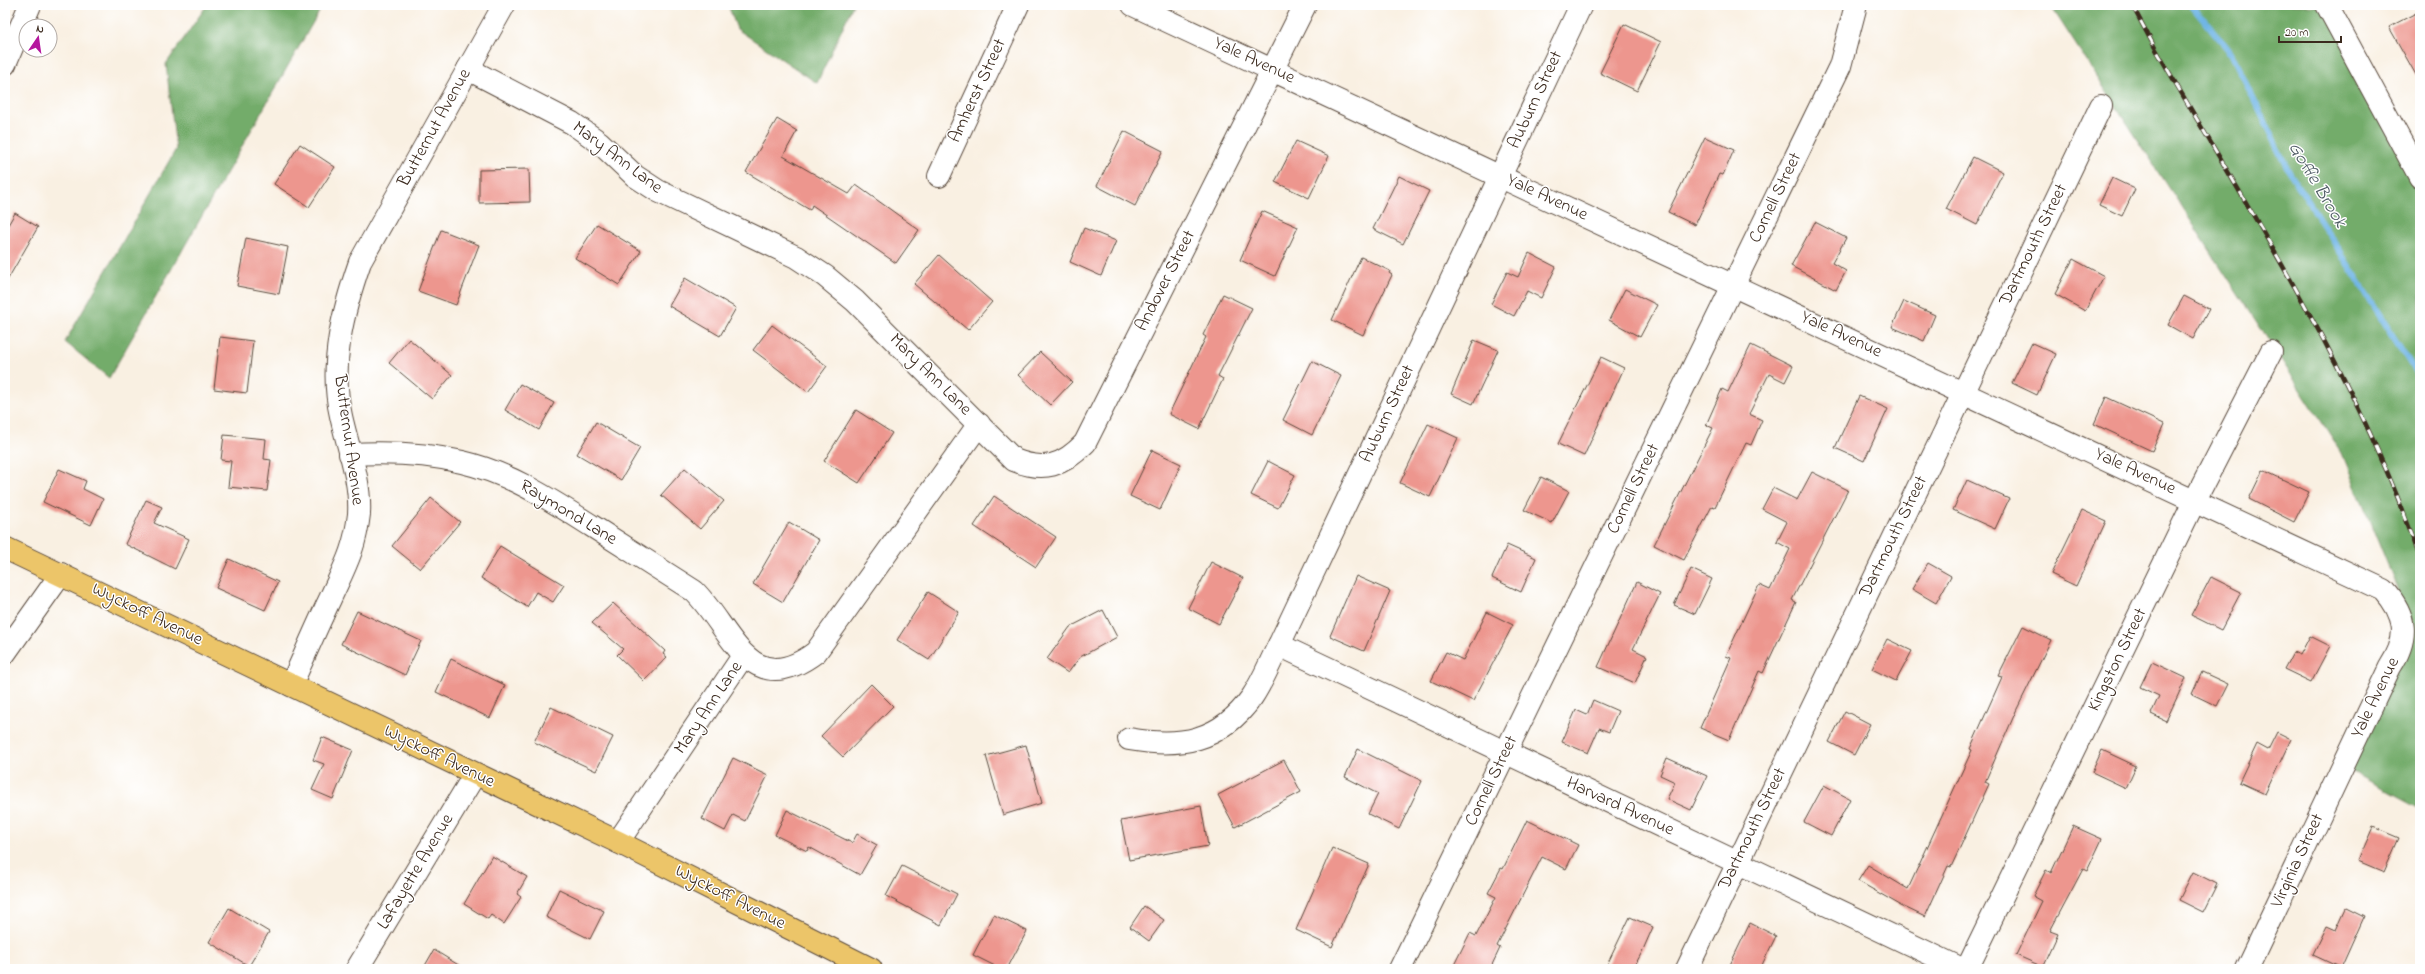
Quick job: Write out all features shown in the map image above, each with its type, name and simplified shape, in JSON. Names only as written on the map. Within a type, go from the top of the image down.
[{"type":"main road","name":"Wyckoff Avenue","points":[[5,548],[618,842],[871,969]]},
{"type":"street","points":[[5,64],[30,5]]},
{"type":"street","name":"Butternut Avenue","points":[[292,685],[330,598],[346,568],[355,541],[359,513],[358,484],[340,414],[337,378],[339,337],[346,301],[360,262],[504,5]]},
{"type":"street","name":"Amherst Street","points":[[939,176],[1018,5]]},
{"type":"street","name":"Yale Avenue","points":[[1133,5],[2373,583],[2384,590],[2395,603],[2402,619],[2404,636],[2399,652],[2390,667],[2349,753]]},
{"type":"street","name":"Andover Street","points":[[979,424],[1014,460],[1028,465],[1043,467],[1060,463],[1074,455],[1085,443],[1305,5]]},
{"type":"street","name":"Auburn Street","points":[[1129,738],[1157,744],[1180,743],[1201,737],[1219,728],[1238,714],[1253,696],[1279,645],[1581,5]]},
{"type":"street","name":"Cornell Street","points":[[1400,969],[1840,66],[1856,5]]},
{"type":"street","points":[[2335,8],[2420,177]]},
{"type":"street","name":"Mary Ann Lane","points":[[468,69],[572,123],[599,142],[635,176],[658,191],[796,257],[825,276],[856,301],[979,424],[816,652],[803,662],[789,667],[772,668],[756,664],[743,656],[618,842]]},
{"type":"street","name":"Dartmouth Street","points":[[1687,969],[2101,106]]},
{"type":"street","name":"Kingston Street","points":[[1967,969],[2195,500],[2271,352]]},
{"type":"street","name":"Raymond Lane","points":[[350,454],[386,452],[425,455],[463,462],[500,474],[535,490],[694,591],[708,604],[743,656]]},
{"type":"street","points":[[5,653],[61,574]]},
{"type":"street","name":"Harvard Avenue","points":[[1279,645],[1962,969]]},
{"type":"street","name":"Virginia Street","points":[[2247,969],[2349,753]]},
{"type":"street","name":"Lafayette Avenue","points":[[357,969],[475,774]]},
{"type":"green space","points":[[207,5],[323,5],[109,378],[65,342],[176,149],[166,64]]},
{"type":"green space","points":[[728,5],[853,5],[817,83],[737,29]]},
{"type":"green space","points":[[2053,5],[2324,5],[2420,193],[2420,808],[2343,767],[2411,623],[2342,453],[2052,8]]},
{"type":"building","points":[[2416,13],[2420,22],[2420,82],[2389,27]]},
{"type":"building","points":[[1624,24],[1661,42],[1637,91],[1600,73]]},
{"type":"building","points":[[777,119],[797,131],[783,156],[849,194],[856,185],[919,230],[896,263],[812,205],[810,210],[746,172]]},
{"type":"building","points":[[1124,131],[1163,151],[1135,206],[1097,186]]},
{"type":"building","points":[[1705,137],[1734,150],[1723,175],[1719,174],[1695,225],[1668,212]]},
{"type":"building","points":[[1296,141],[1329,156],[1309,198],[1275,182]]},
{"type":"building","points":[[300,144],[335,167],[309,207],[274,184]]},
{"type":"building","points":[[1973,157],[2003,172],[1977,225],[1946,209]]},
{"type":"building","points":[[529,169],[530,202],[479,203],[479,170]]},
{"type":"building","points":[[1399,176],[1429,191],[1403,244],[1373,229]]},
{"type":"building","points":[[2112,178],[2135,189],[2122,216],[2099,205]]},
{"type":"building","points":[[1262,211],[1298,227],[1275,276],[1240,260]]},
{"type":"building","points":[[15,213],[38,227],[5,284],[5,230]]},
{"type":"building","points":[[1815,222],[1846,238],[1832,263],[1846,271],[1836,290],[1791,266]]},
{"type":"building","points":[[597,224],[641,251],[619,285],[575,258]]},
{"type":"building","points":[[1084,228],[1116,241],[1101,276],[1070,262]]},
{"type":"building","points":[[441,230],[479,245],[456,305],[418,291]]},
{"type":"building","points":[[246,238],[288,247],[279,294],[237,286]]},
{"type":"building","points":[[1529,253],[1556,267],[1541,298],[1527,291],[1514,316],[1491,304],[1507,272],[1518,277]]},
{"type":"building","points":[[939,255],[992,302],[968,330],[914,284]]},
{"type":"building","points":[[1361,257],[1390,271],[1389,273],[1392,275],[1363,335],[1332,320]]},
{"type":"building","points":[[2073,259],[2104,276],[2085,311],[2055,294]]},
{"type":"building","points":[[685,278],[736,308],[720,336],[669,306]]},
{"type":"building","points":[[1625,289],[1657,305],[1640,337],[1609,320]]},
{"type":"building","points":[[1223,294],[1252,308],[1218,376],[1223,379],[1199,429],[1169,414],[1206,337],[1203,335]]},
{"type":"building","points":[[2184,296],[2209,309],[2193,339],[2168,325]]},
{"type":"building","points":[[1904,301],[1935,315],[1924,341],[1892,327]]},
{"type":"building","points":[[772,325],[827,366],[808,392],[753,350]]},
{"type":"building","points":[[220,337],[253,341],[247,393],[214,389]]},
{"type":"building","points":[[409,339],[452,375],[432,399],[389,363]]},
{"type":"building","points":[[1474,340],[1498,350],[1473,404],[1451,394]]},
{"type":"building","points":[[2032,343],[2056,354],[2037,395],[2012,383]]},
{"type":"building","points":[[1751,345],[1793,366],[1785,382],[1769,374],[1749,414],[1762,420],[1751,445],[1746,443],[1715,507],[1712,506],[1684,560],[1654,545],[1713,428],[1706,425],[1722,389],[1728,392]]},
{"type":"building","points":[[1040,352],[1072,382],[1050,405],[1018,375]]},
{"type":"building","points":[[1601,357],[1624,368],[1584,456],[1558,444]]},
{"type":"building","points":[[1312,361],[1341,376],[1312,435],[1283,420]]},
{"type":"building","points":[[520,384],[554,403],[539,430],[505,410]]},
{"type":"building","points":[[1859,396],[1888,409],[1864,461],[1835,448]]},
{"type":"building","points":[[2106,397],[2164,424],[2152,451],[2094,424]]},
{"type":"building","points":[[856,410],[892,433],[859,483],[824,461]]},
{"type":"building","points":[[596,422],[640,448],[621,480],[577,454]]},
{"type":"building","points":[[1428,424],[1458,438],[1430,497],[1400,483]]},
{"type":"building","points":[[224,435],[266,439],[264,459],[271,460],[267,491],[228,487],[231,461],[221,460]]},
{"type":"building","points":[[1152,450],[1181,464],[1160,510],[1130,496]]},
{"type":"building","points":[[1268,461],[1295,475],[1278,508],[1251,495]]},
{"type":"building","points":[[685,468],[724,501],[700,529],[661,495]]},
{"type":"building","points":[[59,469],[86,481],[83,489],[103,499],[91,525],[43,502]]},
{"type":"building","points":[[2263,470],[2309,492],[2294,522],[2249,499]]},
{"type":"building","points":[[1812,472],[1848,490],[1792,600],[1796,602],[1763,673],[1759,671],[1729,740],[1700,728],[1731,658],[1726,656],[1759,585],[1770,590],[1790,549],[1777,542],[1787,522],[1762,509],[1773,488],[1797,500]]},
{"type":"building","points":[[1541,477],[1569,491],[1552,523],[1524,510]]},
{"type":"building","points":[[1967,480],[2009,499],[1995,529],[1953,510]]},
{"type":"building","points":[[994,496],[1056,537],[1036,567],[974,526]]},
{"type":"building","points":[[431,498],[460,522],[420,569],[392,546]]},
{"type":"building","points":[[146,500],[162,507],[154,523],[189,539],[175,569],[125,544]]},
{"type":"building","points":[[2082,510],[2106,521],[2076,586],[2051,574]]},
{"type":"building","points":[[789,522],[819,540],[783,602],[753,584]]},
{"type":"building","points":[[1507,545],[1536,558],[1521,592],[1492,578]]},
{"type":"building","points":[[500,546],[564,585],[553,602],[536,592],[527,607],[481,578]]},
{"type":"building","points":[[229,559],[278,582],[265,610],[216,588]]},
{"type":"building","points":[[1211,562],[1243,578],[1219,624],[1188,608]]},
{"type":"building","points":[[1928,563],[1951,576],[1936,603],[1912,589]]},
{"type":"building","points":[[1691,569],[1712,579],[1695,614],[1674,605]]},
{"type":"building","points":[[1356,576],[1390,591],[1364,651],[1330,636]]},
{"type":"building","points":[[2211,577],[2241,592],[2221,630],[2191,615]]},
{"type":"building","points":[[1637,582],[1660,594],[1633,649],[1647,656],[1635,683],[1598,667]]},
{"type":"building","points":[[928,592],[959,612],[929,660],[897,640]]},
{"type":"building","points":[[613,603],[665,651],[663,654],[667,657],[644,681],[617,655],[623,649],[592,623]]},
{"type":"building","points":[[1103,610],[1117,637],[1080,657],[1068,673],[1047,659],[1070,627]]},
{"type":"building","points":[[357,611],[421,641],[405,675],[341,644]]},
{"type":"building","points":[[1487,612],[1513,625],[1473,701],[1431,681],[1446,652],[1463,660]]},
{"type":"building","points":[[2023,626],[2051,640],[2016,711],[1985,782],[1989,784],[1951,867],[1948,866],[1925,917],[1900,905],[1858,881],[1868,865],[1908,889],[1972,750],[1970,749],[2002,677],[1998,676]]},
{"type":"building","points":[[2310,636],[2330,646],[2311,682],[2284,669],[2293,652],[2300,655]]},
{"type":"building","points":[[1887,639],[1912,651],[1896,681],[1872,669]]},
{"type":"building","points":[[451,659],[505,685],[490,718],[436,692]]},
{"type":"building","points":[[2152,662],[2186,678],[2166,721],[2151,714],[2159,696],[2140,687]]},
{"type":"building","points":[[2202,672],[2228,684],[2217,706],[2192,694]]},
{"type":"building","points":[[871,684],[893,706],[843,757],[821,736]]},
{"type":"building","points":[[1593,700],[1618,711],[1609,732],[1599,728],[1588,753],[1562,742],[1576,710],[1587,715]]},
{"type":"building","points":[[551,707],[613,737],[596,771],[534,742]]},
{"type":"building","points":[[1845,711],[1870,724],[1854,755],[1829,742]]},
{"type":"building","points":[[2277,732],[2291,739],[2265,794],[2239,782],[2257,744],[2268,750]]},
{"type":"building","points":[[322,737],[353,750],[333,799],[312,790],[324,764],[313,760]]},
{"type":"building","points":[[1026,745],[1042,803],[1003,815],[986,756]]},
{"type":"building","points":[[1358,749],[1422,781],[1399,829],[1368,814],[1378,794],[1345,777]]},
{"type":"building","points":[[2102,750],[2136,766],[2126,788],[2092,772]]},
{"type":"building","points":[[733,758],[768,775],[745,821],[733,815],[725,831],[702,819]]},
{"type":"building","points":[[1667,758],[1707,776],[1691,810],[1667,799],[1675,782],[1660,775]]},
{"type":"building","points":[[1284,760],[1301,792],[1235,827],[1218,795]]},
{"type":"building","points":[[1824,785],[1850,799],[1831,836],[1804,822]]},
{"type":"building","points":[[1201,806],[1208,846],[1129,860],[1121,821]]},
{"type":"building","points":[[787,810],[852,843],[857,834],[877,845],[860,875],[809,847],[807,851],[775,835]]},
{"type":"building","points":[[1527,820],[1578,845],[1566,869],[1542,857],[1497,946],[1500,948],[1490,969],[1452,969],[1470,933],[1476,936],[1496,897],[1488,893],[1501,868],[1503,869]]},
{"type":"building","points":[[2073,826],[2102,839],[2087,871],[2083,869],[2050,931],[2058,934],[2043,967],[2016,955],[2042,901],[2033,896],[2046,870],[2051,873]]},
{"type":"building","points":[[2373,827],[2399,838],[2384,872],[2358,861]]},
{"type":"building","points":[[1332,848],[1369,864],[1332,947],[1296,930]]},
{"type":"building","points":[[492,856],[527,877],[517,894],[521,897],[504,924],[491,915],[488,919],[464,904]]},
{"type":"building","points":[[902,866],[957,894],[941,925],[886,896]]},
{"type":"building","points":[[2193,872],[2217,884],[2203,912],[2179,900]]},
{"type":"building","points":[[559,889],[604,911],[590,939],[546,917]]},
{"type":"building","points":[[1144,906],[1164,920],[1149,941],[1130,927]]},
{"type":"building","points":[[229,908],[269,932],[249,966],[209,942]]},
{"type":"building","points":[[2346,908],[2364,917],[2341,968],[2313,955],[2327,926],[2336,930]]},
{"type":"building","points":[[994,915],[1027,931],[1007,969],[1001,969],[973,955]]},
{"type":"building","points":[[1630,917],[1653,927],[1642,952],[1633,969],[1605,969]]},
{"type":"building","points":[[1750,923],[1776,936],[1760,969],[1728,969]]},
{"type":"building","points":[[434,950],[465,969],[423,969]]},
{"type":"waterway","name":"Goffle Brook","points":[[2192,5],[2231,53],[2286,166],[2420,379]]},
{"type":"railway","points":[[2132,5],[2154,46],[2300,296],[2334,360],[2366,425],[2395,491],[2420,558]]}]
